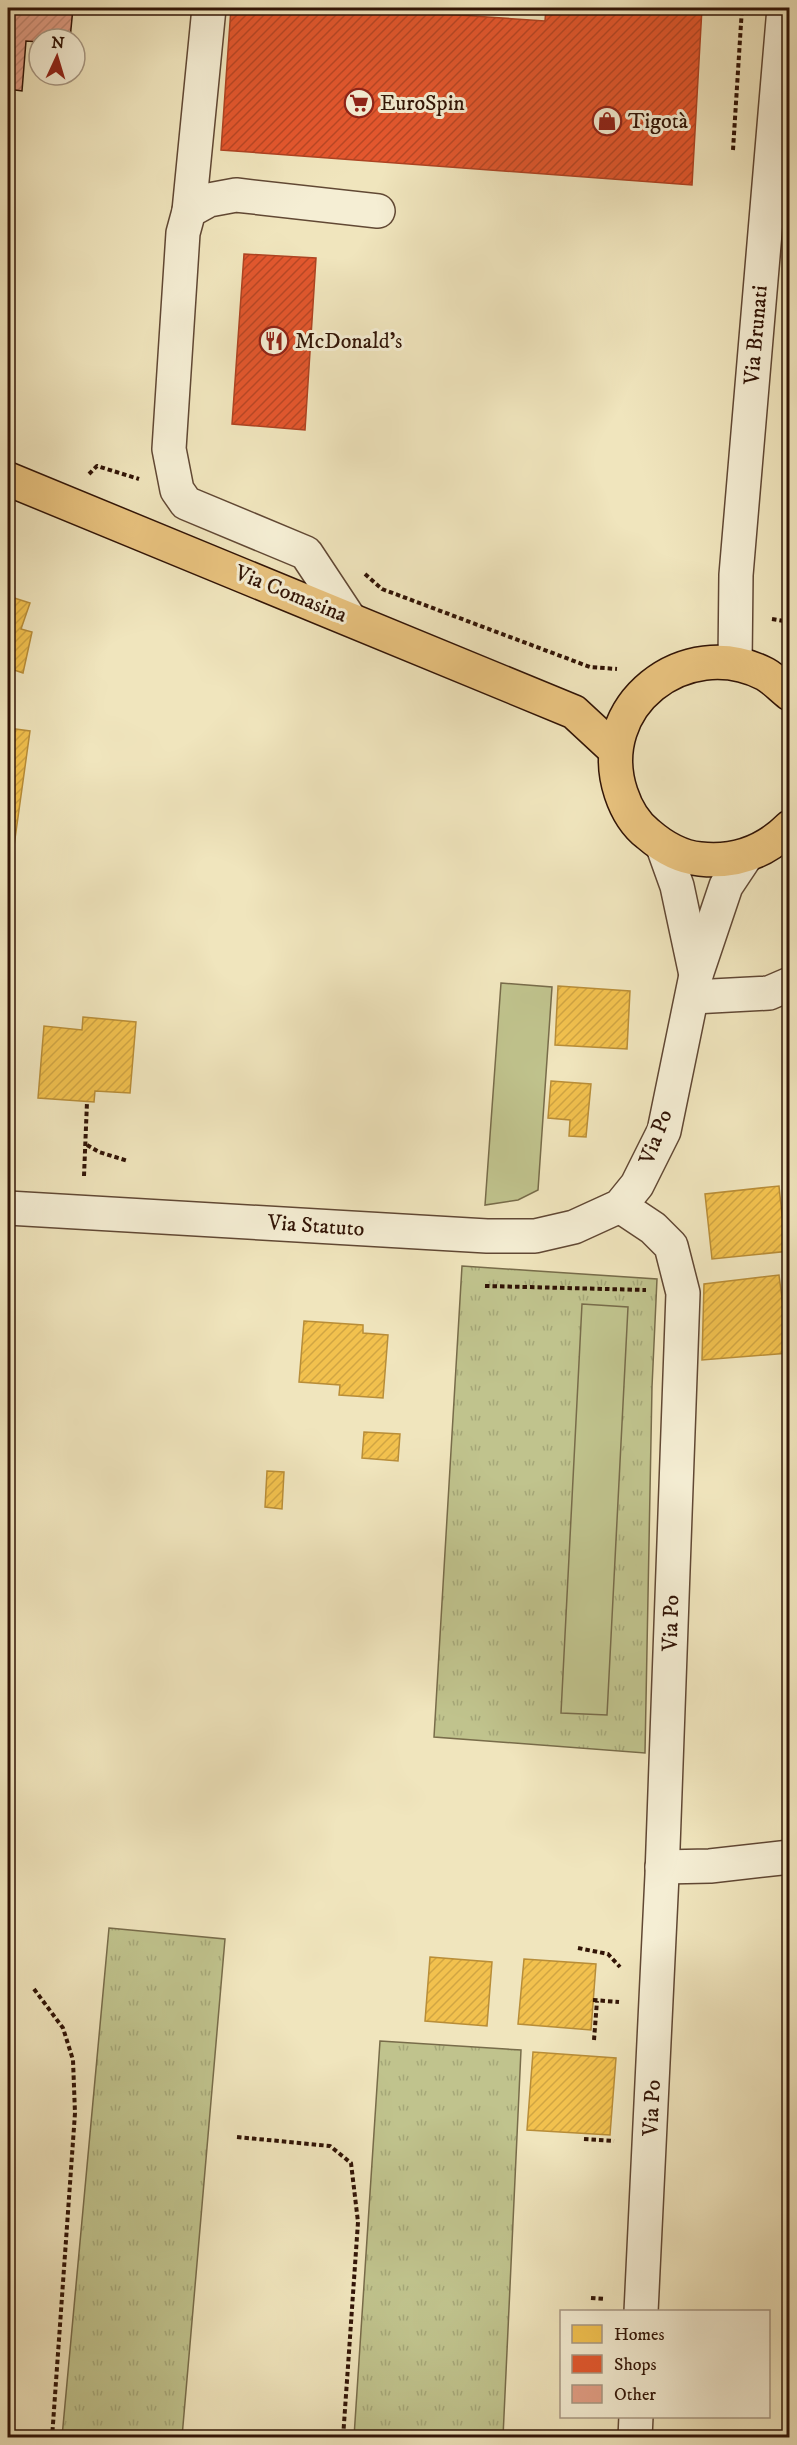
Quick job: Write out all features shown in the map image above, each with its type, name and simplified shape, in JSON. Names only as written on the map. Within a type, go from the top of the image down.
[{"type":"main road","name":"Via Comasina","points":[[8,479],[574,712],[615,750]]},
{"type":"main road","points":[[574,712],[632,682],[700,662],[735,663],[766,675],[789,694]]},
{"type":"main road","points":[[632,682],[615,750],[616,778],[625,805],[641,828],[663,846],[689,858],[718,861],[746,856],[775,842],[789,826]]},
{"type":"street","points":[[209,8],[189,211],[183,233],[169,449],[177,490],[186,503],[306,553],[349,618]]},
{"type":"street","name":"Via Brunati","points":[[735,663],[736,575],[784,8]]},
{"type":"street","points":[[189,211],[209,200],[236,195],[378,211]]},
{"type":"street","name":"Via Po","points":[[663,846],[677,886],[694,986]]},
{"type":"street","name":"Via Po","points":[[641,2310],[662,1867],[683,1293],[671,1246],[653,1228],[620,1206],[637,1185],[664,1131],[694,986],[726,886],[746,856]]},
{"type":"street","points":[[694,986],[769,993],[789,984]]},
{"type":"street","name":"Via Statuto","points":[[8,1208],[497,1236],[536,1236],[565,1229],[620,1206]]},
{"type":"street","points":[[662,1867],[710,1866],[789,1857]]},
{"type":"street","points":[[634,2438],[636,2418]]},
{"type":"path","points":[[732,162],[742,8]]},
{"type":"path","points":[[65,502],[97,466],[177,490]]},
{"type":"path","points":[[357,566],[382,589],[632,682]]},
{"type":"path","points":[[84,1180],[87,1102]]},
{"type":"path","points":[[87,1145],[99,1152],[128,1161]]},
{"type":"path","points":[[485,1286],[656,1291]]},
{"type":"path","points":[[578,1948],[608,1954],[621,1967]]},
{"type":"path","points":[[34,1989],[63,2028],[73,2060],[75,2112],[52,2438]]},
{"type":"path","points":[[594,2040],[595,2000],[620,2002]]},
{"type":"path","points":[[237,2136],[330,2146],[351,2163],[358,2222],[343,2438]]},
{"type":"path","points":[[584,2139],[618,2141]]},
{"type":"green space","points":[[501,983],[552,987],[538,1190],[518,1200],[485,1205]]},
{"type":"green space","points":[[462,1266],[657,1279],[652,1387],[645,1753],[434,1737]]},
{"type":"green space","points":[[582,1304],[628,1307],[607,1715],[561,1713]]},
{"type":"green space","points":[[109,1928],[225,1939],[182,2437],[62,2437]]},
{"type":"green space","points":[[380,2041],[521,2050],[503,2437],[354,2437]]},
{"type":"building: Homes","points":[[8,596],[30,603],[21,629],[32,632],[23,673],[8,668]]},
{"type":"building: Homes","points":[[8,728],[30,731],[8,889]]},
{"type":"building: Homes","points":[[558,986],[630,991],[627,1049],[555,1045]]},
{"type":"building: Homes","points":[[83,1017],[136,1022],[130,1093],[95,1091],[94,1102],[38,1098],[44,1026],[82,1030]]},
{"type":"building: Homes","points":[[551,1081],[591,1084],[586,1137],[569,1136],[570,1120],[548,1118]]},
{"type":"building: Homes","points":[[8,1144],[12,1145],[10,1167],[8,1167]]},
{"type":"building: Homes","points":[[779,1186],[782,1215],[790,1215],[790,1251],[712,1259],[705,1194]]},
{"type":"building: Homes","points":[[779,1275],[789,1353],[702,1360],[704,1284]]},
{"type":"building: Homes","points":[[304,1321],[363,1325],[363,1333],[388,1335],[383,1398],[339,1395],[340,1385],[299,1382]]},
{"type":"building: Homes","points":[[364,1432],[400,1434],[398,1461],[362,1458]]},
{"type":"building: Homes","points":[[267,1471],[284,1472],[282,1509],[265,1507]]},
{"type":"building: Homes","points":[[430,1957],[492,1962],[487,2026],[425,2021]]},
{"type":"building: Homes","points":[[524,1959],[596,1964],[591,2030],[518,2024]]},
{"type":"building: Homes","points":[[533,2052],[616,2058],[610,2135],[527,2130]]},
{"type":"building: Shops","points":[[231,8],[355,8],[545,21],[546,8],[702,8],[692,185],[221,150]]},
{"type":"building: Shops","name":"McDonald's","points":[[244,254],[316,258],[305,430],[232,424]]},
{"type":"building: Other","points":[[8,8],[73,8],[71,27],[27,27],[22,91],[8,89]]},
{"type":"place","name":"EuroSpin","points":[[359,103]]},
{"type":"place","name":"Tigotà","points":[[607,121]]},
{"type":"place","name":"McDonald's","points":[[274,341]]}]
